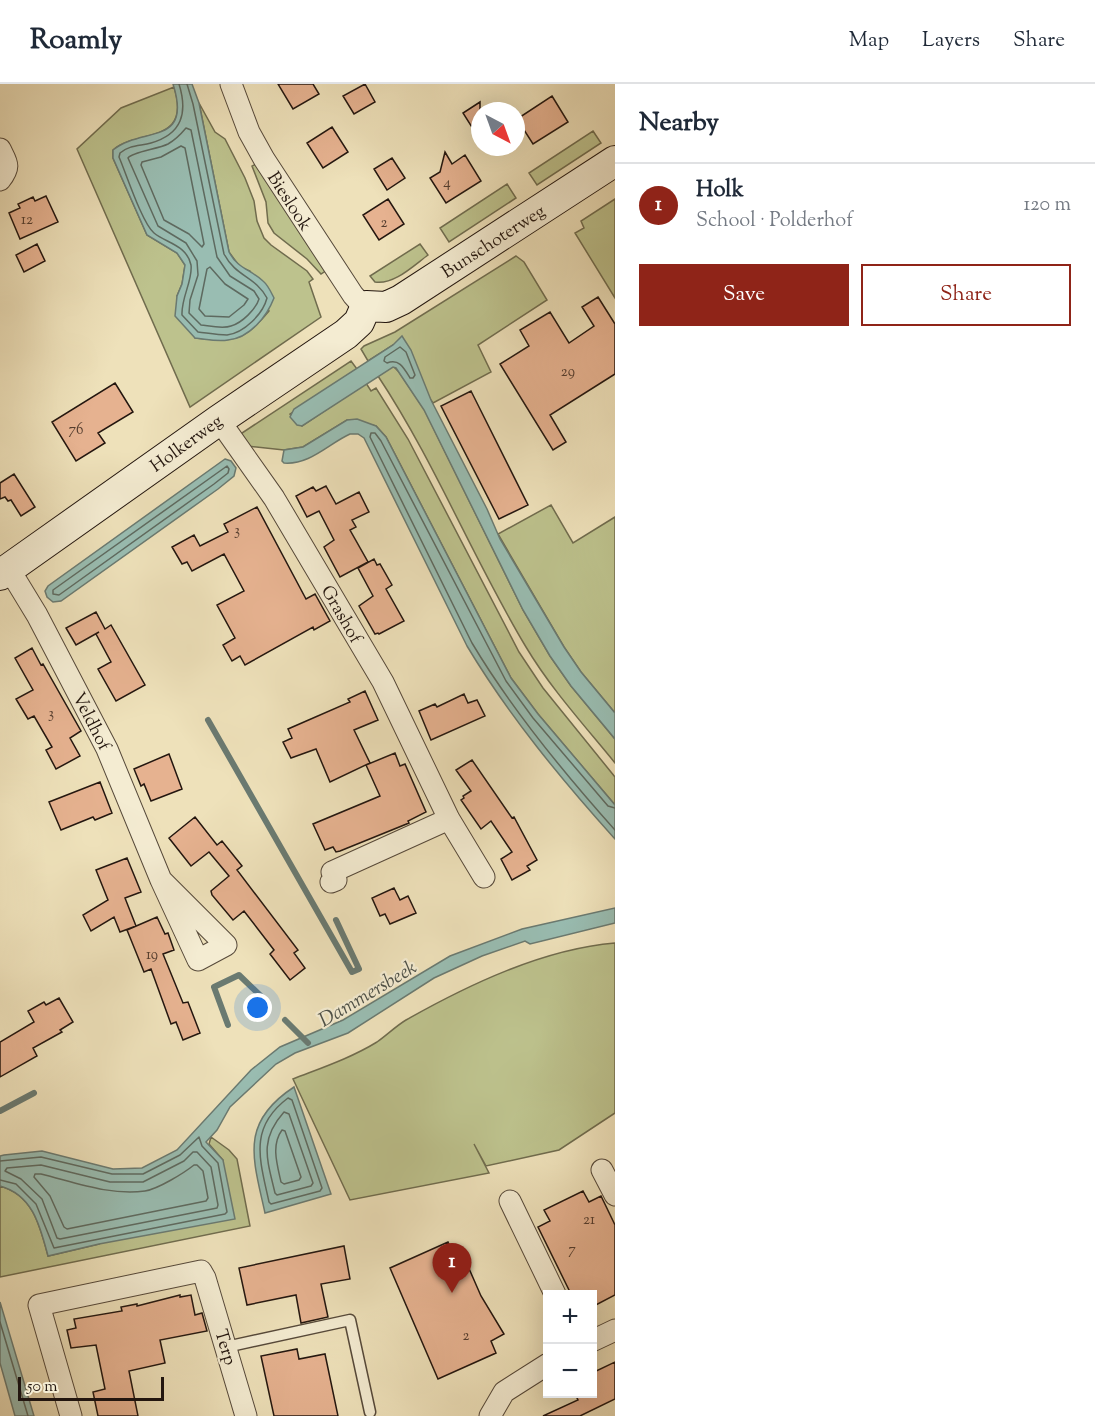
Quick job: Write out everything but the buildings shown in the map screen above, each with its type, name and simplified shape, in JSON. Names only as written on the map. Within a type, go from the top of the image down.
[{"type":"street","name":"Bieslook","points":[[231,84],[249,132],[264,159],[353,295],[366,306]]},
{"type":"street","points":[[0,149],[7,162],[7,171],[0,180]]},
{"type":"street","name":"Bunschoterweg","points":[[366,306],[386,307],[401,300],[615,160]]},
{"type":"street","name":"Holkerweg","points":[[5,572],[219,420],[346,334],[359,322],[366,306]]},
{"type":"street","name":"Grashof","points":[[219,420],[274,498],[383,682],[449,819],[484,877]]},
{"type":"street","name":"Veldhof","points":[[5,572],[37,615],[107,749],[161,880]]},
{"type":"street","points":[[331,882],[336,880],[332,872],[449,819]]},
{"type":"street","points":[[602,1170],[615,1195]]},
{"type":"street","points":[[510,1201],[553,1290]]},
{"type":"street","name":"Terp","points":[[71,1416],[39,1305],[201,1271],[246,1416]]},
{"type":"street","points":[[597,1339],[615,1330]]},
{"type":"street","points":[[490,1416],[504,1392],[543,1367]]},
{"type":"lane","points":[[226,1347],[350,1320],[370,1412]]},
{"type":"green space","points":[[174,87],[178,105],[176,118],[169,127],[124,143],[113,150],[113,158],[147,235],[177,253],[185,265],[182,284],[177,296],[195,338],[219,340],[237,338],[252,329],[269,311],[250,271],[240,267],[229,252],[199,103],[215,132],[225,139],[245,178],[264,238],[307,271],[313,279],[309,282],[321,317],[190,407],[77,149],[121,108]]},
{"type":"green space","points":[[593,131],[601,143],[537,185],[529,173]]},
{"type":"green space","points":[[258,163],[327,270],[321,274],[307,259],[274,233],[268,223],[266,202],[252,166]]},
{"type":"green space","points":[[507,184],[516,198],[449,242],[440,228]]},
{"type":"green space","points":[[615,199],[615,298],[575,233],[584,228],[581,221]]},
{"type":"green space","points":[[420,244],[428,255],[403,274],[382,282],[375,282],[370,276]]},
{"type":"green space","points":[[516,256],[524,262],[547,300],[478,345],[491,372],[433,403],[393,345],[368,361],[361,349],[364,346],[395,332]]},
{"type":"green space","points":[[351,361],[357,369],[290,414],[302,426],[366,383],[371,391],[376,388],[408,439],[519,652],[543,688],[615,777],[615,805],[538,714],[511,678],[386,437],[376,426],[347,420],[303,447],[284,450],[247,446],[241,438],[242,433]]},
{"type":"green space","points":[[393,366],[424,409],[523,610],[550,656],[571,686],[615,739],[615,763],[546,678],[507,614],[418,442],[378,376]]},
{"type":"green space","points":[[551,505],[573,543],[615,517],[615,713],[581,672],[564,647],[498,534]]},
{"type":"green space","points":[[615,943],[615,1113],[559,1150],[486,1166],[474,1144],[489,1173],[350,1200],[293,1079],[357,1053],[377,1042],[406,1020],[480,982],[561,953]]},
{"type":"green space","points":[[211,1137],[237,1159],[250,1226],[0,1277],[0,1186],[11,1190],[28,1204],[38,1223],[48,1256],[99,1244],[223,1160],[209,1144]]},
{"type":"water","points":[[173,84],[192,84],[199,103],[229,252],[240,265],[265,283],[274,298],[257,325],[243,335],[228,340],[195,338],[175,316],[177,296],[182,284],[185,265],[177,253],[147,235],[113,158],[113,150],[125,143],[161,132],[170,126],[176,118],[177,104]]},
{"type":"water","points":[[402,336],[411,350],[431,400],[500,539],[564,647],[581,672],[615,713],[615,739],[571,686],[550,656],[523,610],[424,410],[396,368],[393,367],[302,426],[297,425],[290,417],[294,409],[393,345]]},
{"type":"water","points":[[357,419],[376,426],[386,437],[511,678],[538,714],[615,805],[615,839],[536,746],[483,672],[467,646],[364,438],[358,434],[350,434],[302,461],[284,463],[282,461],[284,450],[303,447],[347,420]]},
{"type":"water","points":[[225,459],[231,461],[236,468],[234,476],[218,489],[61,601],[53,602],[47,597],[45,591],[48,586]]},
{"type":"water","points":[[615,908],[615,923],[530,944],[525,941],[482,956],[434,978],[348,1033],[295,1053],[276,1064],[230,1107],[217,1130],[206,1142],[223,1160],[235,1219],[99,1244],[48,1256],[38,1223],[28,1204],[11,1190],[0,1186],[0,1156],[4,1155],[42,1151],[113,1169],[142,1168],[177,1150],[251,1070],[280,1047],[343,1020],[450,956],[522,929]]},
{"type":"water","points":[[294,1087],[331,1194],[265,1213],[254,1158],[257,1128],[276,1100]]},
{"type":"water","points":[[0,1302],[34,1416],[15,1416],[0,1363]]},
{"type":"waterway","points":[[208,720],[352,972],[359,969],[336,920]]},
{"type":"waterway","points":[[228,1025],[214,987],[239,975],[267,1002]]},
{"type":"waterway","points":[[285,1020],[308,1043]]},
{"type":"waterway","points":[[0,1111],[34,1093]]},
{"type":"place","name":"Holk","points":[[452,1293]]},
{"type":"water label","name":"Dammersbeek","points":[[367,993]]}]
